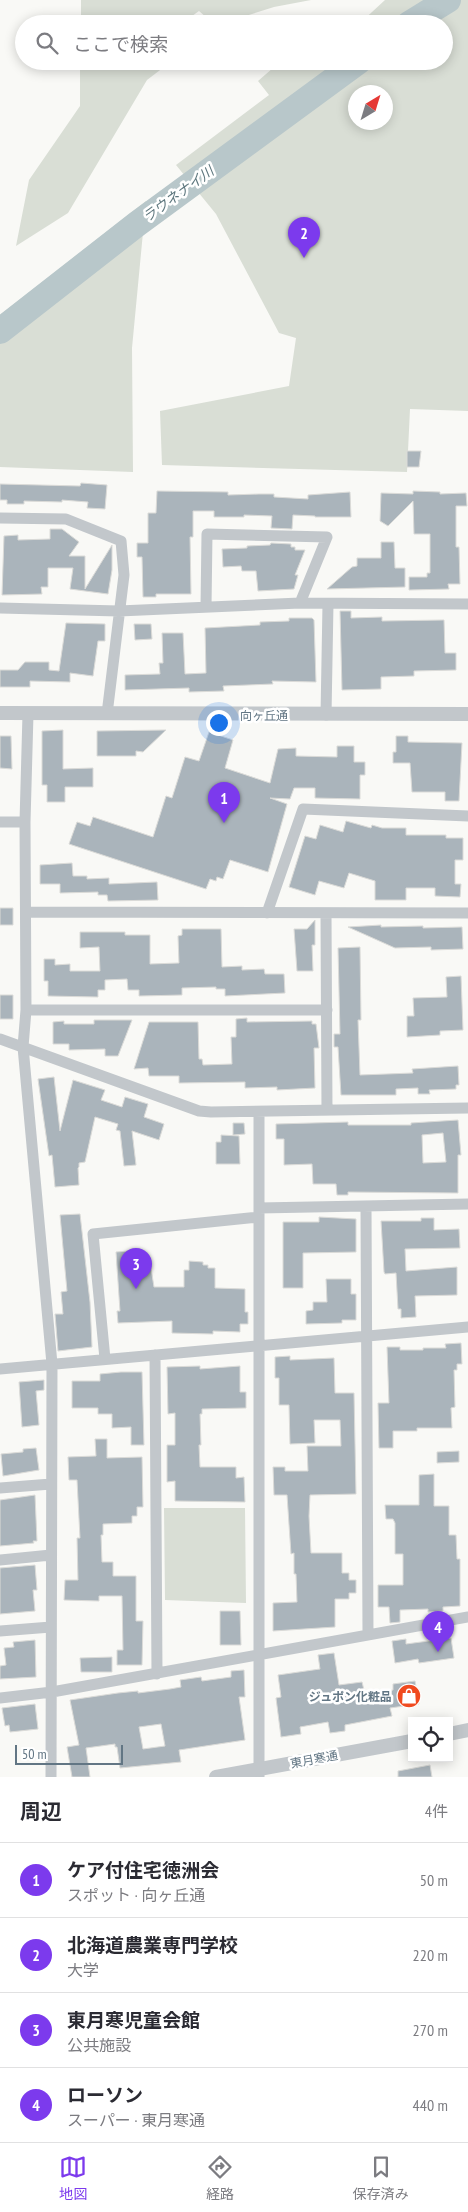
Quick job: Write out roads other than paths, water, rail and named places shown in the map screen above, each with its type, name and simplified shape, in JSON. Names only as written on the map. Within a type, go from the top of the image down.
[{"type":"street","points":[[0,518],[66,519],[121,541],[124,575],[107,714]]},
{"type":"street","points":[[206,607],[207,534],[327,537],[300,603]]},
{"type":"street","points":[[0,608],[119,611],[300,603],[468,604]]},
{"type":"street","points":[[326,715],[328,604]]},
{"type":"street","name":"向ヶ丘通","points":[[0,714],[468,714]]},
{"type":"street","points":[[28,714],[25,822],[26,1010],[23,1047],[52,1364],[50,1484],[51,1777]]},
{"type":"street","points":[[267,913],[303,809],[468,816]]},
{"type":"street","points":[[0,822],[25,822]]},
{"type":"street","points":[[26,912],[468,913]]},
{"type":"street","points":[[326,914],[327,1110]]},
{"type":"street","points":[[26,1010],[327,1010]]},
{"type":"street","points":[[0,1038],[199,1111],[260,1112],[468,1108]]},
{"type":"street","points":[[258,1773],[260,1655],[260,1112]]},
{"type":"street","points":[[105,1359],[93,1234],[259,1212],[366,1206],[468,1204]]},
{"type":"street","points":[[366,1206],[368,1634]]},
{"type":"street","points":[[0,1369],[468,1327]]},
{"type":"street","points":[[155,1355],[157,1674]]},
{"type":"street","points":[[0,1488],[50,1484]]},
{"type":"street","points":[[0,1560],[51,1555]]},
{"type":"street","points":[[0,1698],[52,1692],[157,1674],[468,1617]]},
{"type":"street","points":[[0,1631],[51,1627]]},
{"type":"street","points":[[453,1733],[468,1730]]},
{"type":"street","name":"東月寒通","points":[[216,1777],[258,1773],[408,1742]]},
{"type":"waterway","name":"ラウネナイ川","points":[[424,15],[448,0]]},
{"type":"waterway","name":"ラウネナイ川","points":[[0,331],[137,224],[347,70]]},
{"type":"place","name":"北海道農業専門学校","points":[[304,258]]},
{"type":"place","name":"ケア付住宅徳洲会","points":[[224,823]]},
{"type":"place","name":"東月寒児童会館","points":[[136,1289]]},
{"type":"place","name":"ローソン","points":[[438,1652]]},
{"type":"place","name":"ジュポン化粧品","points":[[409,1696]]}]
